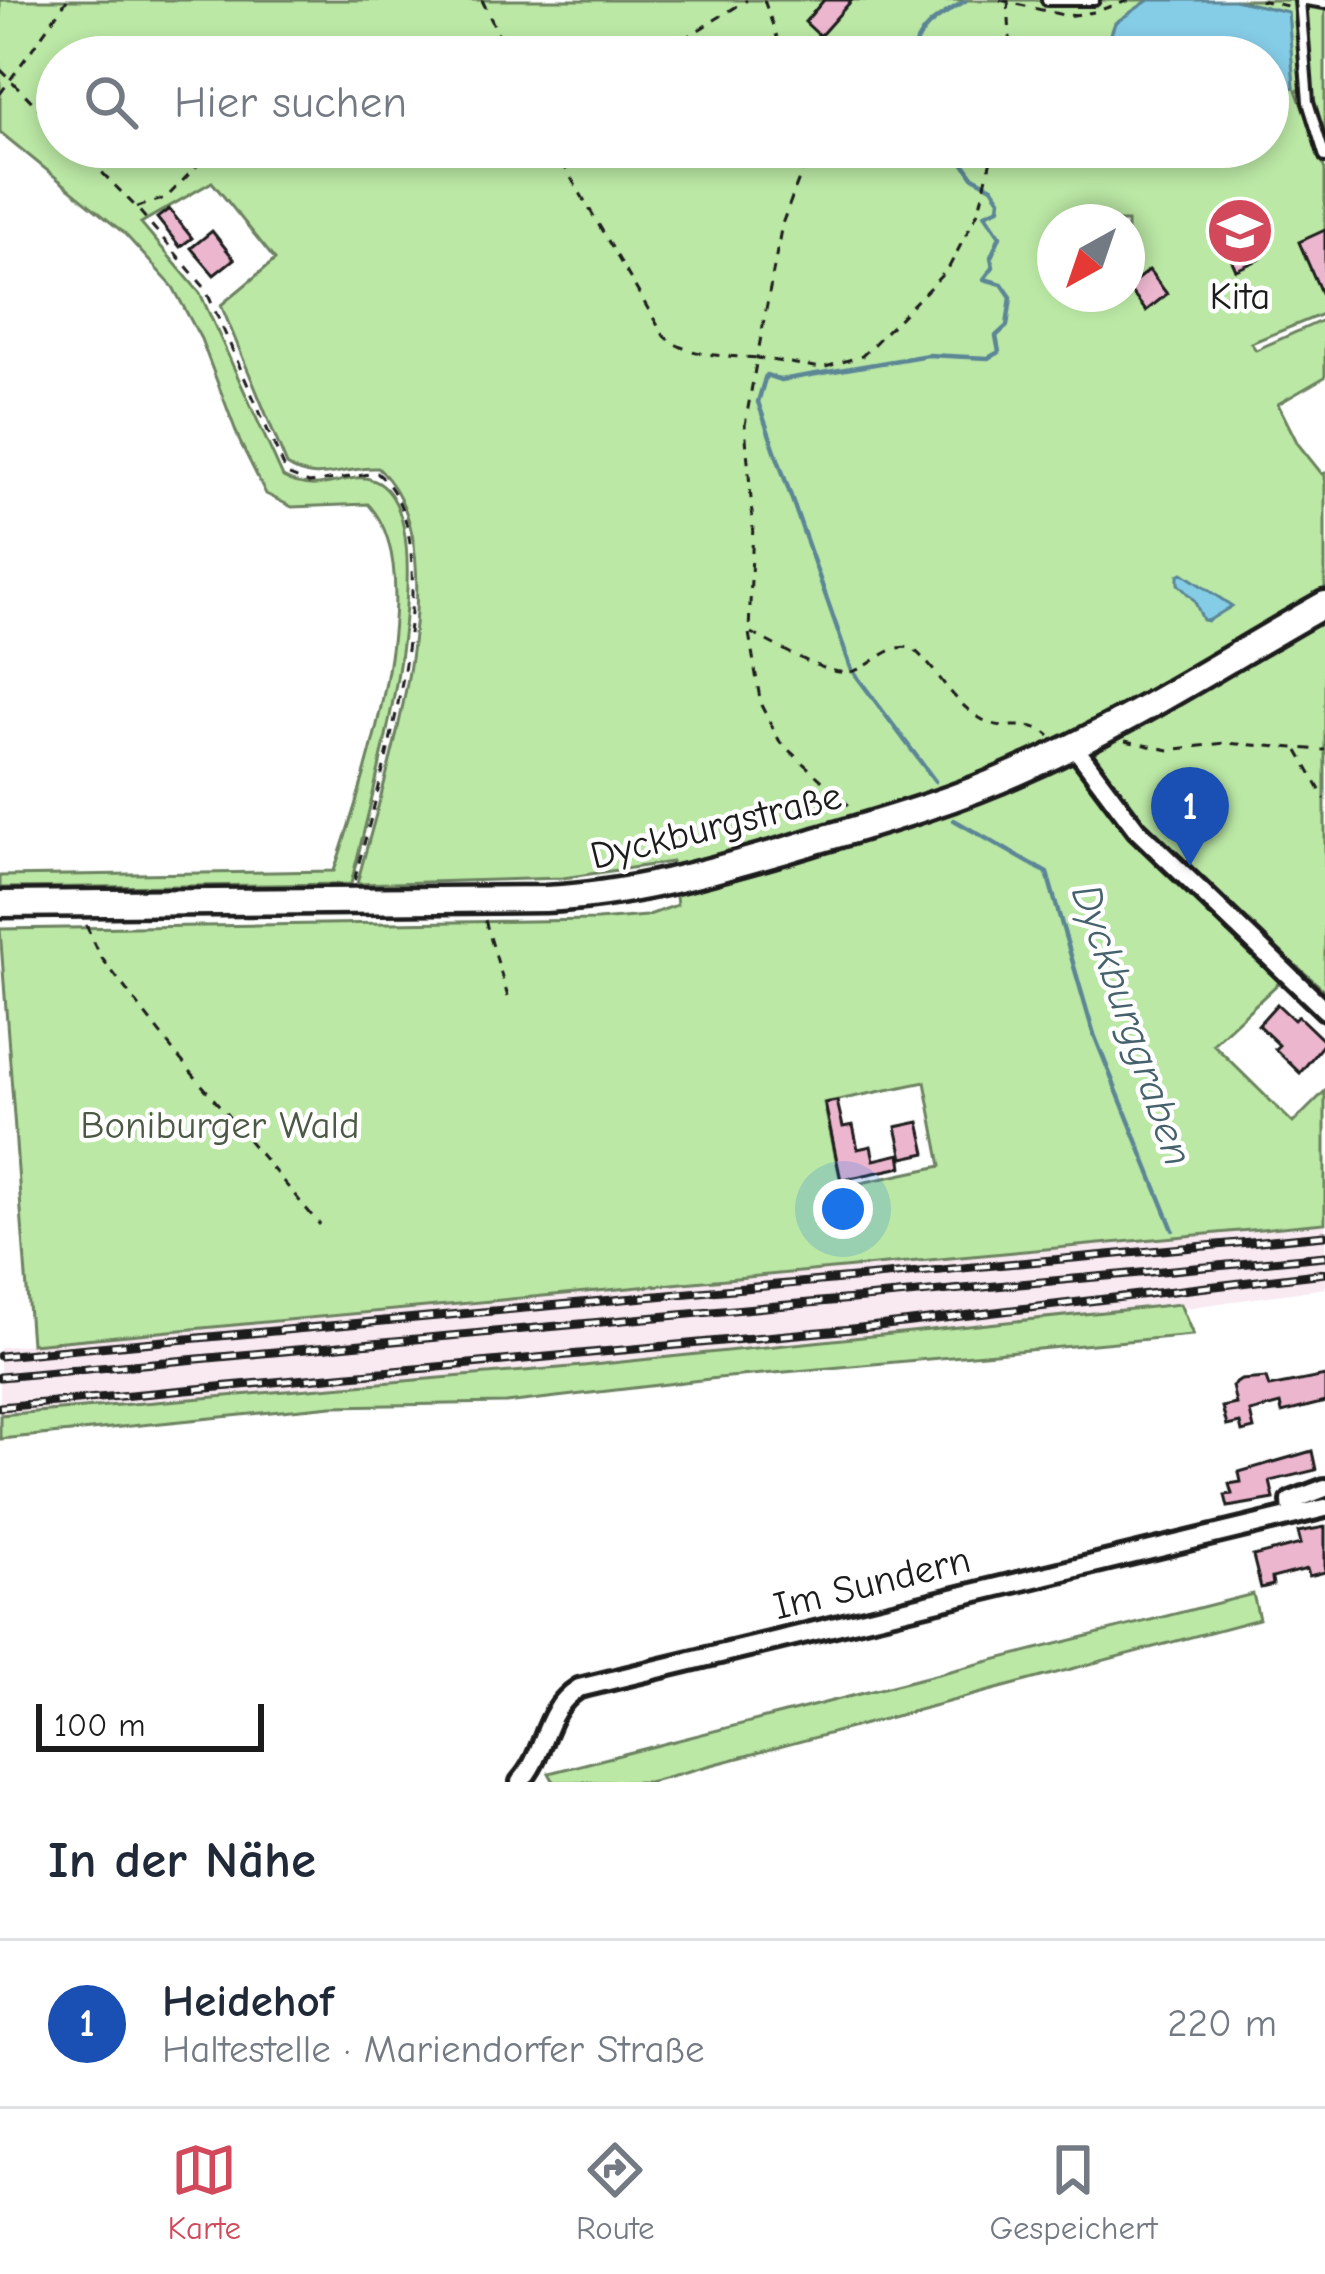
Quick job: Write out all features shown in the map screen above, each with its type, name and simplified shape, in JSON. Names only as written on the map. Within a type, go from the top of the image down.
[{"type":"street","name":"Dyckburgstraße","points":[[0,904],[545,899],[626,891],[697,876],[920,810],[1001,779],[1325,604]]},
{"type":"street","points":[[1063,744],[1136,829],[1325,1010]]},
{"type":"street","name":"Im Sundern","points":[[1292,1515],[1291,1502],[1325,1489]]},
{"type":"street","name":"Im Sundern","points":[[520,1782],[530,1771],[553,1712],[578,1688],[1325,1508]]},
{"type":"lane","points":[[1047,0],[1094,0]]},
{"type":"lane","points":[[1325,3],[1302,3],[1301,22],[1308,102],[1325,157]]},
{"type":"path","points":[[41,36],[67,0]]},
{"type":"path","points":[[482,0],[499,36]]},
{"type":"path","points":[[689,36],[747,0]]},
{"type":"path","points":[[764,0],[777,36]]},
{"type":"path","points":[[1008,0],[1010,36]]},
{"type":"path","points":[[1260,0],[1302,3]]},
{"type":"path","points":[[0,94],[36,44]]},
{"type":"path","points":[[0,69],[36,106]]},
{"type":"path","points":[[97,168],[205,288],[287,474],[308,483],[377,473],[397,500],[412,568],[411,629],[402,688],[352,890]]},
{"type":"path","points":[[136,208],[166,198],[195,168]]},
{"type":"path","points":[[565,168],[664,336],[677,347],[822,368],[862,356],[948,269],[979,210],[989,168]]},
{"type":"path","points":[[803,168],[782,224],[745,424],[753,524],[749,633],[761,705],[770,726],[791,754],[861,816]]},
{"type":"path","points":[[749,633],[842,673],[894,647],[912,648],[966,709],[998,726],[1036,726],[1063,744]]},
{"type":"path","points":[[1119,737],[1169,750],[1224,743],[1325,750]]},
{"type":"path","points":[[1298,749],[1325,799]]},
{"type":"path","points":[[484,913],[508,997]]},
{"type":"path","points":[[85,916],[88,937],[101,957],[320,1225]]},
{"type":"shaded area","points":[[1325,1223],[1325,1288],[1185,1308],[1179,1304],[583,1366],[0,1415],[0,1347]]},
{"type":"green space","name":"Boniburger Wald","points":[[0,0],[1149,0],[1115,23],[1110,36],[36,36],[36,161],[0,132]]},
{"type":"green space","name":"Boniburger Wald","points":[[1234,0],[1325,0],[1325,147],[1309,91],[1296,90],[1325,170],[1325,313],[1251,343],[1256,350],[1325,319],[1325,377],[1278,404],[1298,444],[1325,473],[1325,991],[1297,966],[1213,1044],[1293,1123],[1325,1091],[1325,1223],[31,1344],[0,929],[597,920],[646,916],[677,905],[672,862],[563,878],[357,884],[410,668],[415,552],[403,504],[378,468],[320,475],[287,465],[221,305],[275,260],[212,182],[141,223],[200,293],[283,477],[311,485],[369,479],[379,483],[399,511],[407,555],[398,674],[351,884],[0,888],[0,876],[334,871],[360,789],[386,683],[393,629],[394,579],[387,536],[368,504],[292,507],[266,494],[240,442],[201,339],[173,287],[124,233],[44,168],[1289,168],[1289,88],[1294,87],[1288,13]],"holes":[[[925,1082],[941,1166],[842,1187],[824,1103]]]},
{"type":"green space","points":[[1180,1304],[1193,1335],[718,1378],[506,1403],[332,1406],[0,1439],[0,1415],[583,1366]]},
{"type":"green space","points":[[1253,1594],[1259,1619],[648,1782],[554,1782],[549,1773]]},
{"type":"water","points":[[1149,0],[1234,0],[1288,12],[1294,87],[1289,88],[1289,36],[1110,36],[1115,23]]},
{"type":"water","points":[[1182,573],[1232,606],[1203,620],[1194,600],[1178,584]]},
{"type":"building","points":[[824,0],[852,0],[820,36],[805,22]]},
{"type":"building","points":[[169,209],[192,238],[180,247],[157,218]]},
{"type":"building","points":[[1325,230],[1325,302],[1299,242]]},
{"type":"building","points":[[212,231],[234,259],[214,275],[191,248]]},
{"type":"building","points":[[1255,248],[1260,259],[1236,270],[1231,259]]},
{"type":"building","points":[[1149,270],[1167,294],[1146,311],[1145,310],[1145,273]]},
{"type":"building","points":[[1277,1004],[1294,1020],[1298,1016],[1325,1042],[1300,1073],[1258,1025]]},
{"type":"building","points":[[837,1101],[843,1127],[853,1125],[858,1149],[871,1146],[874,1160],[900,1154],[902,1167],[841,1180],[825,1103]]},
{"type":"building","points":[[919,1122],[926,1153],[903,1158],[896,1127]]},
{"type":"building","points":[[1325,1376],[1325,1402],[1282,1413],[1280,1404],[1250,1412],[1254,1429],[1242,1432],[1240,1423],[1227,1426],[1222,1407],[1236,1404],[1232,1386],[1241,1380],[1266,1378],[1269,1387]]},
{"type":"building","points":[[1312,1451],[1316,1470],[1270,1481],[1274,1499],[1228,1507],[1225,1495],[1232,1494],[1229,1484],[1241,1482],[1239,1472]]},
{"type":"building","points":[[1325,1527],[1325,1572],[1309,1576],[1307,1569],[1272,1578],[1273,1585],[1261,1588],[1253,1556],[1301,1544],[1298,1532]]},
{"type":"waterway","name":"Dyckburggraben","points":[[920,36],[965,1]]},
{"type":"waterway","name":"Dyckburggraben","points":[[851,668],[758,402],[766,375],[781,380],[928,355],[988,358],[999,352],[996,336],[1007,326],[1011,297],[1002,284],[984,279],[993,267],[991,257],[1000,236],[985,214],[999,208],[1000,199],[967,168]]},
{"type":"waterway","name":"Dyckburggraben","points":[[855,674],[935,781]]},
{"type":"waterway","name":"Dyckburggraben","points":[[954,820],[1047,873],[1093,1032],[1173,1230]]},
{"type":"railway","points":[[0,1356],[1325,1235]]},
{"type":"railway","points":[[0,1377],[1325,1256]]},
{"type":"railway","points":[[0,1407],[852,1329],[1325,1273]]},
{"type":"place","name":"Kita","points":[[1240,231]]},
{"type":"place","name":"Heidehof","points":[[1190,866]]}]
